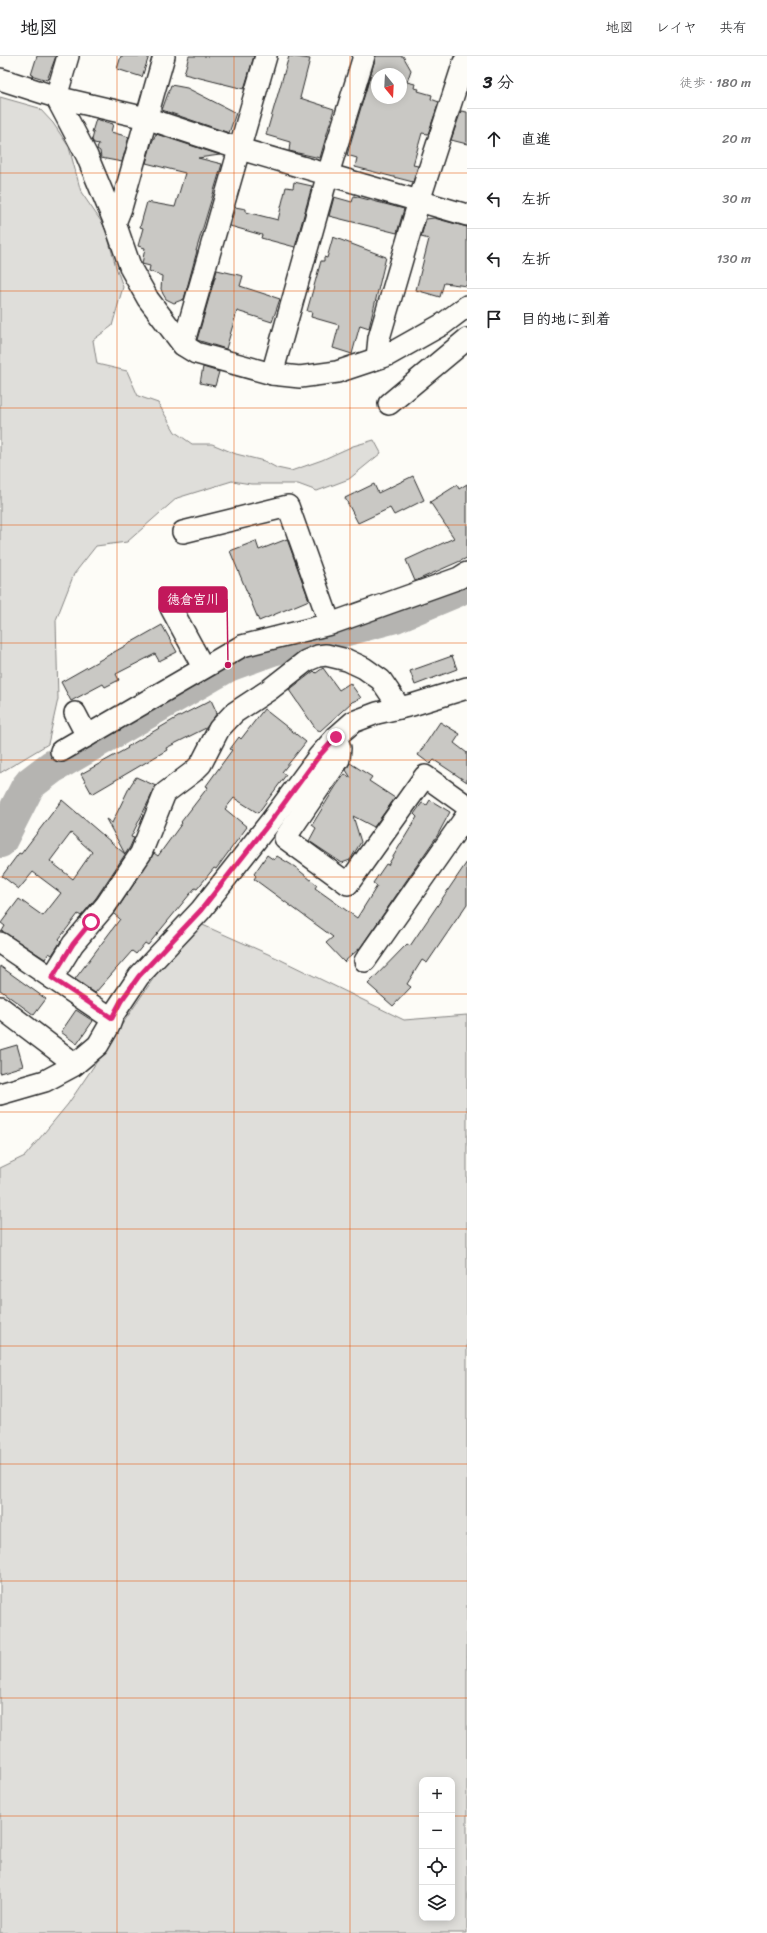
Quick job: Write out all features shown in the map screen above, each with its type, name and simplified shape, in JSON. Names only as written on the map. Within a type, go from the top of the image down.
[{"type":"street","points":[[68,56],[56,97],[87,156],[115,223],[131,269],[148,299],[183,344],[196,353],[272,374],[300,377],[337,372],[388,355],[443,324],[467,306]]},
{"type":"street","points":[[115,223],[122,208],[164,56]]},
{"type":"street","points":[[183,344],[266,56]]},
{"type":"street","points":[[272,374],[328,174],[364,56]]},
{"type":"street","points":[[377,358],[379,338],[419,201],[463,62]]},
{"type":"street","points":[[0,79],[56,97],[146,118],[240,149],[467,215]]},
{"type":"street","points":[[389,404],[467,339]]},
{"type":"street","points":[[183,532],[288,506],[330,624]]},
{"type":"street","points":[[61,751],[203,667],[242,646],[330,624],[458,578],[467,572]]},
{"type":"street","points":[[171,608],[203,667]]},
{"type":"street","points":[[52,978],[73,944],[106,904],[141,853],[165,793],[193,772],[201,764],[219,729],[234,712],[269,690],[306,661],[318,656],[326,655],[347,660],[364,668],[381,680],[400,708]]},
{"type":"street","points":[[0,1094],[45,1081],[75,1064],[98,1045],[121,1001],[139,976],[201,910],[271,821],[319,756],[336,737],[353,722],[377,713],[400,708],[467,688]]},
{"type":"street","points":[[74,713],[87,736]]},
{"type":"street","points":[[336,737],[340,748],[339,759],[285,838],[348,884],[425,776],[467,806]]},
{"type":"street","points":[[365,962],[467,815]]},
{"type":"street","points":[[0,943],[27,963],[112,1018]]},
{"type":"street","points":[[0,1007],[75,1064]]},
{"type":"shaded area","points":[[0,97],[39,108],[53,123],[69,147],[81,192],[105,227],[123,287],[112,326],[93,340],[97,364],[127,371],[138,396],[158,403],[175,432],[192,444],[212,444],[236,454],[264,461],[277,468],[291,471],[322,460],[353,446],[374,440],[381,453],[349,479],[317,491],[298,484],[251,484],[232,481],[177,498],[127,542],[96,546],[74,574],[56,620],[58,699],[48,744],[0,773]]},
{"type":"shaded area","points":[[196,922],[277,958],[404,1020],[467,1015],[467,1933],[0,1933],[0,1168],[25,1156],[68,1104],[187,929]]},
{"type":"building","points":[[37,56],[56,56],[47,80],[31,75]]},
{"type":"building","points":[[121,56],[149,56],[142,77],[117,69]]},
{"type":"building","points":[[189,56],[254,56],[244,89],[184,74]]},
{"type":"building","points":[[289,56],[310,59],[300,98],[334,109],[320,158],[289,151],[290,142],[266,135]]},
{"type":"building","points":[[376,56],[403,56],[411,70],[407,82],[407,68],[372,68]]},
{"type":"building","points":[[371,73],[371,104],[407,104],[407,82],[415,84],[414,88],[419,89],[418,91],[432,95],[431,99],[439,102],[428,134],[422,133],[413,165],[418,166],[413,182],[355,167],[357,158],[347,155]]},
{"type":"building","points":[[171,85],[187,88],[236,113],[229,133],[162,110]]},
{"type":"building","points":[[461,111],[467,112],[467,144],[451,140]]},
{"type":"building","points":[[96,119],[113,124],[111,132],[129,137],[122,162],[101,158],[100,151],[97,149],[99,144],[94,143],[92,140],[94,132],[92,132]]},
{"type":"building","points":[[156,134],[220,155],[198,158],[222,164],[196,251],[184,299],[174,303],[166,299],[163,294],[161,289],[162,276],[149,271],[150,266],[142,264],[145,248],[138,246],[143,228],[140,227],[147,202],[175,207],[185,173],[146,163]]},
{"type":"building","points":[[294,182],[312,186],[295,247],[261,238],[262,235],[230,226],[235,207],[246,209],[246,212],[278,220],[286,187],[293,188]]},
{"type":"building","points":[[354,196],[404,209],[397,233],[329,216],[334,197],[352,202]]},
{"type":"building","points":[[434,218],[467,227],[467,286],[444,283],[440,297],[416,290],[429,239],[421,237],[426,219]]},
{"type":"building","points":[[333,237],[386,257],[369,328],[360,325],[352,354],[333,348],[339,325],[311,317],[312,312],[307,311],[321,261],[324,261],[324,257],[327,258]]},
{"type":"building","points":[[217,270],[243,276],[240,286],[280,299],[272,322],[237,311],[226,349],[197,340]]},
{"type":"building","points":[[203,367],[219,372],[215,386],[200,383]]},
{"type":"building","points":[[413,476],[424,500],[394,515],[390,508],[358,523],[345,498],[374,484],[378,493]]},
{"type":"building","points":[[467,484],[467,558],[415,581],[406,560],[454,538],[430,502],[457,485],[459,489]]},
{"type":"building","points":[[287,539],[309,600],[259,621],[230,551],[256,541],[259,550]]},
{"type":"building","points":[[162,625],[177,652],[159,661],[155,654],[116,674],[119,680],[105,687],[103,684],[71,701],[61,682]]},
{"type":"building","points":[[452,656],[457,669],[415,685],[410,671]]},
{"type":"building","points":[[323,668],[339,690],[350,683],[361,698],[352,702],[320,731],[316,729],[289,690],[314,671],[316,673]]},
{"type":"building","points":[[211,700],[217,713],[206,728],[166,748],[167,750],[92,794],[81,774],[128,748],[127,747],[178,717]]},
{"type":"building","points":[[264,709],[306,742],[282,772],[286,775],[258,813],[234,798],[225,809],[247,827],[216,869],[214,868],[197,889],[195,888],[148,945],[145,943],[136,954],[132,951],[95,993],[75,979],[120,919],[114,914],[154,853],[158,856],[182,823],[181,822],[208,787],[206,786],[232,750],[230,749],[239,737],[241,739]]},
{"type":"building","points":[[440,722],[460,734],[454,743],[467,753],[467,782],[434,760],[430,764],[418,755]]},
{"type":"building","points":[[350,763],[372,777],[369,781],[395,798],[374,827],[353,816],[361,842],[350,860],[342,863],[309,841],[316,828],[312,825],[336,786],[345,774],[351,778],[346,770]]},
{"type":"building","points":[[136,777],[156,786],[131,837],[134,838],[130,847],[96,898],[81,916],[78,914],[59,939],[61,941],[52,955],[49,953],[45,959],[2,931],[5,926],[1,923],[19,899],[43,916],[61,893],[33,872],[19,889],[2,876],[19,853],[21,854],[62,800],[125,854],[106,819],[112,823]],"holes":[[[71,833],[92,852],[73,879],[50,861]]]},
{"type":"building","points":[[430,800],[450,812],[437,836],[360,948],[344,962],[326,943],[333,937],[254,879],[256,876],[254,874],[267,855],[274,860],[277,856],[295,867],[317,885],[315,888],[357,918],[377,886],[373,883],[386,864],[388,865],[417,817],[414,814],[422,803],[427,805]]},
{"type":"building","points":[[467,862],[467,904],[427,963],[422,960],[407,984],[411,987],[393,1006],[368,984],[407,944],[410,946]]},
{"type":"building","points":[[0,966],[46,999],[34,1015],[0,990]]},
{"type":"building","points":[[76,1010],[93,1021],[77,1044],[61,1032]]},
{"type":"building","points":[[17,1045],[23,1066],[0,1073],[0,1050]]},
{"type":"waterway","points":[[0,841],[31,783],[52,767],[228,665],[272,649],[395,616],[457,590],[467,584]]},
{"type":"place","name":"徳倉宮川","points":[[228,665]]},
{"type":"route","points":[[91,922],[73,944],[52,978],[112,1018],[121,1001],[139,976],[201,910],[271,821],[319,756],[336,737]]}]
